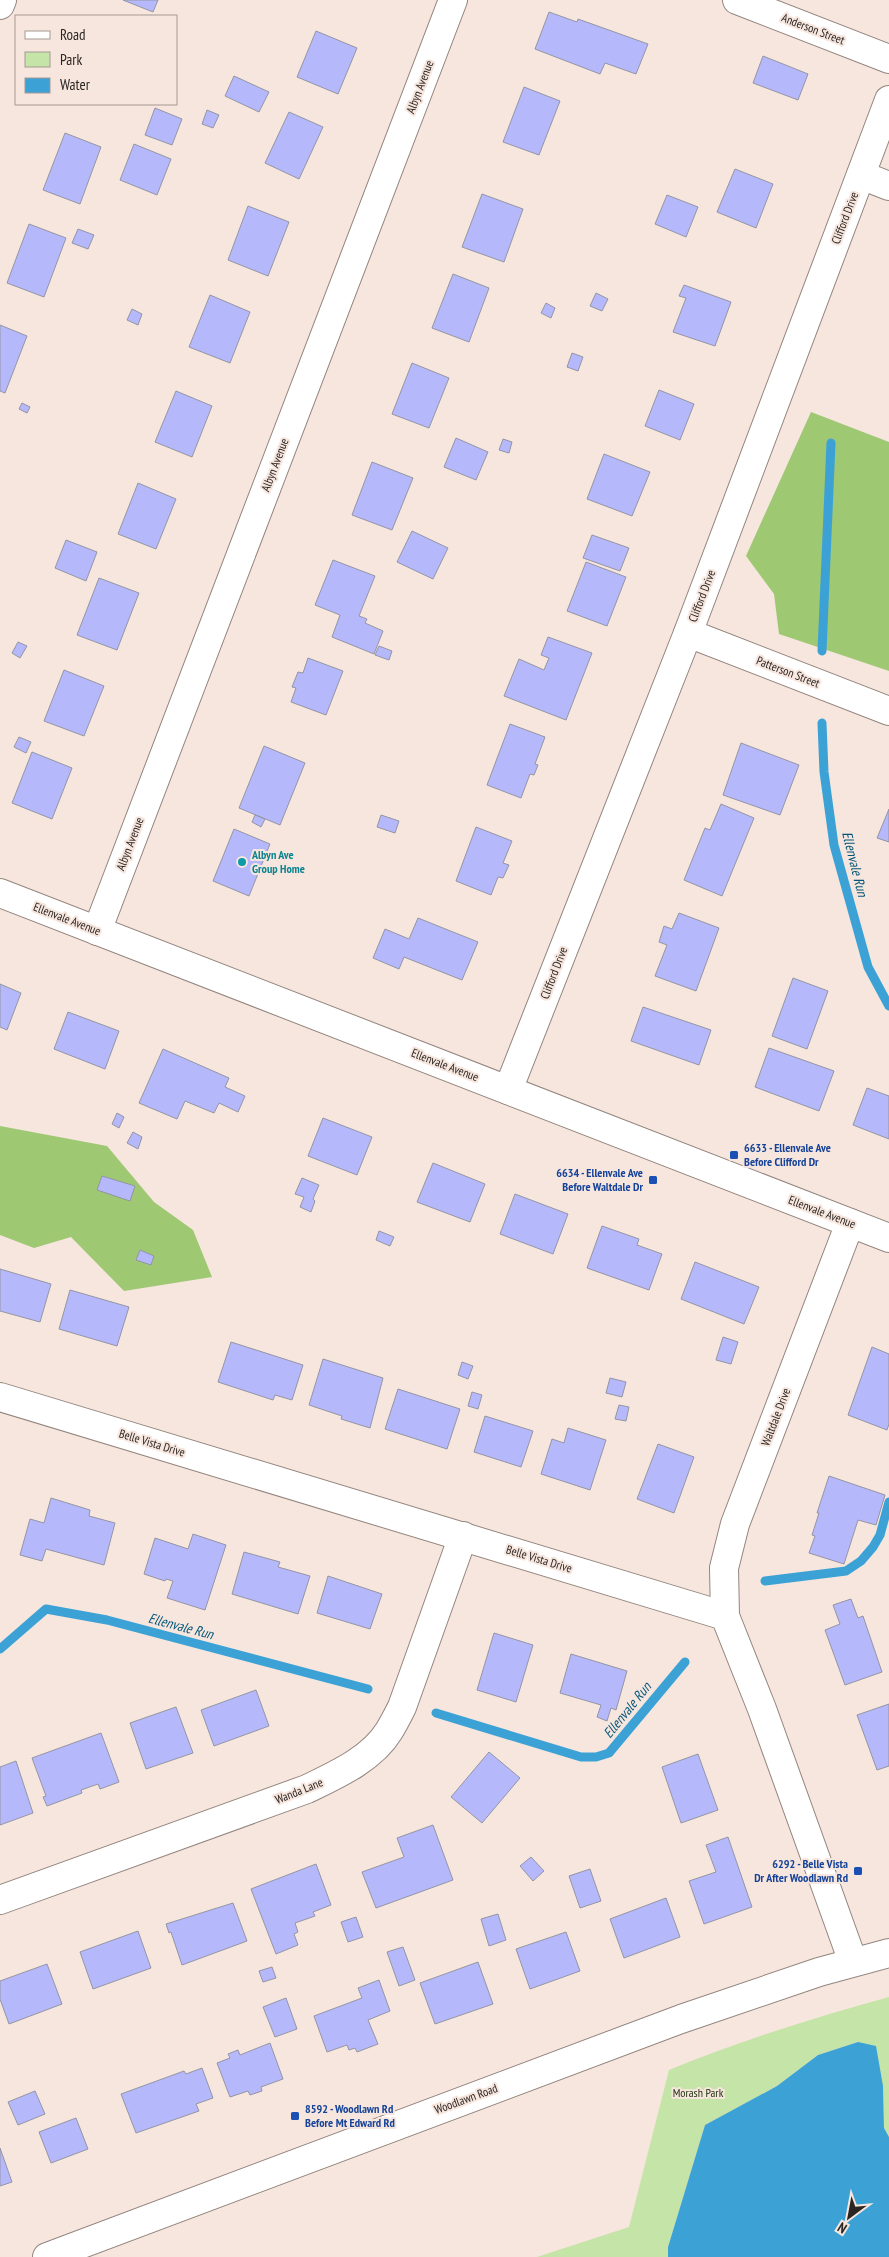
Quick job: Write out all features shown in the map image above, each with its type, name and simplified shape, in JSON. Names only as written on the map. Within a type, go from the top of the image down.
[{"type":"street","points":[[0,5],[2,0]]},
{"type":"street","name":"Albyn Avenue","points":[[97,931],[453,0]]},
{"type":"street","name":"Anderson Street","points":[[737,0],[889,59]]},
{"type":"street","name":"Clifford Drive","points":[[508,1090],[688,633],[889,100]]},
{"type":"street","points":[[861,175],[889,186]]},
{"type":"street","name":"Patterson Street","points":[[688,633],[889,711]]},
{"type":"street","name":"Ellenvale Avenue","points":[[0,893],[889,1238]]},
{"type":"street","name":"Waltdale Drive","points":[[725,1616],[724,1568],[735,1524],[850,1223]]},
{"type":"street","name":"Belle Vista Drive","points":[[0,1397],[725,1616]]},
{"type":"street","name":"Wanda Lane","points":[[0,1900],[307,1789],[339,1774],[366,1755],[388,1733],[402,1707],[463,1536]]},
{"type":"street","points":[[725,1616],[762,1709],[853,1962]]},
{"type":"street","name":"Woodlawn Road","points":[[47,2257],[672,2022],[853,1962],[889,1953]]},
{"type":"green space","points":[[811,412],[889,442],[889,671],[779,634],[774,594],[746,556]]},
{"type":"green space","points":[[0,1126],[107,1146],[154,1202],[193,1230],[212,1277],[124,1291],[71,1237],[34,1248],[0,1235]]},
{"type":"green space","name":"Morash Park","points":[[889,1997],[889,2137],[884,2128],[883,2086],[858,2042],[818,2055],[777,2086],[705,2125],[668,2247],[668,2257],[537,2257],[629,2227],[669,2070],[778,2030]]},
{"type":"water","points":[[858,2042],[876,2046],[883,2086],[884,2128],[889,2137],[889,2257],[668,2257],[668,2247],[705,2125],[777,2086],[818,2055]]},
{"type":"building","points":[[123,0],[158,0],[153,12]]},
{"type":"building","points":[[549,12],[577,22],[578,19],[648,44],[636,74],[605,63],[600,74],[535,49]]},
{"type":"building","points":[[316,31],[357,48],[338,94],[297,77]]},
{"type":"building","points":[[763,56],[808,74],[798,100],[753,83]]},
{"type":"building","points":[[234,76],[269,92],[259,112],[225,96]]},
{"type":"building","points":[[524,87],[560,101],[539,155],[503,142]]},
{"type":"building","points":[[155,108],[182,119],[172,145],[145,135]]},
{"type":"building","points":[[207,110],[219,115],[213,128],[202,124]]},
{"type":"building","points":[[289,112],[323,127],[299,179],[265,163]]},
{"type":"building","points":[[65,133],[101,147],[80,204],[43,190]]},
{"type":"building","points":[[134,144],[171,159],[157,195],[120,180]]},
{"type":"building","points":[[735,169],[773,184],[756,228],[717,212]]},
{"type":"building","points":[[482,194],[523,209],[504,262],[462,247]]},
{"type":"building","points":[[667,195],[698,207],[686,237],[655,224]]},
{"type":"building","points":[[248,206],[289,222],[268,276],[228,260]]},
{"type":"building","points":[[29,224],[66,238],[44,297],[7,283]]},
{"type":"building","points":[[78,229],[94,235],[88,249],[72,243]]},
{"type":"building","points":[[453,274],[489,288],[469,342],[432,328]]},
{"type":"building","points":[[684,285],[731,302],[715,346],[673,332],[686,298],[679,296]]},
{"type":"building","points":[[596,293],[608,299],[602,311],[590,306]]},
{"type":"building","points":[[210,295],[250,312],[230,363],[189,347]]},
{"type":"building","points":[[546,303],[555,308],[551,318],[541,313]]},
{"type":"building","points":[[132,309],[142,314],[138,325],[127,320]]},
{"type":"building","points":[[0,325],[27,336],[5,393],[0,391]]},
{"type":"building","points":[[572,353],[583,357],[578,371],[567,367]]},
{"type":"building","points":[[412,363],[449,378],[429,428],[392,414]]},
{"type":"building","points":[[659,390],[694,404],[680,440],[645,426]]},
{"type":"building","points":[[176,391],[212,406],[192,457],[155,442]]},
{"type":"building","points":[[22,403],[30,407],[27,413],[19,409]]},
{"type":"building","points":[[456,438],[488,452],[476,480],[444,467]]},
{"type":"building","points":[[503,439],[512,442],[509,453],[499,450]]},
{"type":"building","points":[[604,454],[650,472],[632,516],[587,499]]},
{"type":"building","points":[[372,462],[413,478],[392,530],[352,515]]},
{"type":"building","points":[[138,483],[176,499],[156,549],[118,534]]},
{"type":"building","points":[[412,531],[448,548],[433,579],[397,562]]},
{"type":"building","points":[[592,535],[629,548],[620,571],[583,558]]},
{"type":"building","points":[[66,540],[97,552],[86,581],[55,568]]},
{"type":"building","points":[[333,560],[375,576],[359,616],[367,619],[365,623],[383,631],[374,654],[332,637],[340,615],[315,605]]},
{"type":"building","points":[[586,562],[626,577],[607,626],[567,611]]},
{"type":"building","points":[[99,578],[139,593],[117,650],[77,635]]},
{"type":"building","points":[[548,637],[592,653],[566,720],[504,696],[519,659],[544,670],[549,658],[541,655]]},
{"type":"building","points":[[18,642],[27,646],[20,658],[12,653]]},
{"type":"building","points":[[379,646],[392,651],[389,660],[375,655]]},
{"type":"building","points":[[308,658],[343,671],[326,715],[291,702],[296,688],[292,687],[298,672],[303,673]]},
{"type":"building","points":[[64,670],[104,686],[84,736],[44,721]]},
{"type":"building","points":[[510,724],[545,737],[535,764],[538,765],[534,775],[530,774],[521,798],[487,785]]},
{"type":"building","points":[[19,737],[31,742],[26,753],[14,747]]},
{"type":"building","points":[[741,743],[799,765],[780,815],[723,795]]},
{"type":"building","points":[[264,746],[305,763],[280,825],[239,808]]},
{"type":"building","points":[[32,752],[72,768],[52,819],[12,803]]},
{"type":"building","points":[[721,804],[754,818],[722,896],[684,880],[705,828],[710,830]]},
{"type":"building","points":[[889,809],[889,842],[877,838]]},
{"type":"building","points":[[255,815],[265,819],[261,827],[252,822]]},
{"type":"building","points":[[381,815],[399,821],[395,833],[377,827]]},
{"type":"building","points":[[476,827],[512,841],[503,863],[509,865],[503,878],[498,877],[491,895],[456,881]]},
{"type":"building","name":"Albyn Ave Group Home","points":[[234,829],[270,844],[249,896],[213,881]]},
{"type":"building","points":[[679,913],[719,928],[696,991],[655,976],[667,945],[659,942],[664,926],[672,929]]},
{"type":"building","points":[[418,918],[478,942],[462,980],[404,957],[399,969],[373,958],[385,929],[409,939]]},
{"type":"building","points":[[793,978],[828,991],[807,1049],[772,1036]]},
{"type":"building","points":[[0,984],[21,993],[7,1030],[0,1027]]},
{"type":"building","points":[[643,1007],[711,1030],[699,1065],[631,1041]]},
{"type":"building","points":[[68,1012],[119,1031],[105,1069],[54,1049]]},
{"type":"building","points":[[769,1048],[834,1071],[819,1111],[755,1087]]},
{"type":"building","points":[[163,1049],[229,1078],[225,1087],[245,1096],[238,1112],[219,1103],[214,1113],[185,1101],[177,1119],[139,1103]]},
{"type":"building","points":[[867,1088],[889,1096],[889,1139],[853,1125]]},
{"type":"building","points":[[117,1113],[124,1117],[119,1128],[112,1124]]},
{"type":"building","points":[[323,1118],[372,1137],[357,1175],[308,1156]]},
{"type":"building","points":[[133,1132],[142,1137],[138,1149],[127,1143]]},
{"type":"building","points":[[433,1163],[485,1184],[470,1222],[417,1202]]},
{"type":"building","points":[[102,1176],[135,1186],[130,1201],[97,1190]]},
{"type":"building","points":[[302,1178],[319,1185],[313,1199],[315,1201],[311,1212],[300,1207],[304,1197],[295,1194]]},
{"type":"building","points":[[515,1194],[568,1214],[553,1254],[500,1234]]},
{"type":"building","points":[[602,1226],[639,1239],[637,1245],[662,1254],[649,1290],[587,1268]]},
{"type":"building","points":[[379,1231],[394,1237],[390,1246],[376,1240]]},
{"type":"building","points":[[140,1250],[154,1256],[151,1265],[136,1260]]},
{"type":"building","points":[[695,1262],[759,1287],[744,1324],[681,1299]]},
{"type":"building","points":[[0,1269],[51,1284],[40,1322],[0,1311]]},
{"type":"building","points":[[70,1290],[129,1307],[117,1346],[59,1329]]},
{"type":"building","points":[[723,1337],[738,1342],[731,1364],[716,1360]]},
{"type":"building","points":[[231,1342],[303,1365],[292,1400],[275,1395],[273,1400],[218,1382]]},
{"type":"building","points":[[872,1347],[889,1354],[889,1424],[887,1430],[848,1415]]},
{"type":"building","points":[[323,1359],[383,1378],[370,1428],[341,1419],[342,1416],[309,1405]]},
{"type":"building","points":[[462,1362],[473,1366],[468,1379],[458,1375]]},
{"type":"building","points":[[610,1378],[626,1382],[622,1397],[606,1393]]},
{"type":"building","points":[[398,1389],[460,1409],[447,1449],[385,1429]]},
{"type":"building","points":[[472,1392],[482,1395],[478,1409],[468,1406]]},
{"type":"building","points":[[619,1405],[629,1407],[626,1421],[615,1419]]},
{"type":"building","points":[[485,1416],[533,1431],[521,1467],[474,1452]]},
{"type":"building","points":[[568,1428],[606,1440],[590,1490],[541,1474],[552,1439],[564,1443]]},
{"type":"building","points":[[658,1444],[694,1457],[674,1513],[637,1499]]},
{"type":"building","points":[[829,1476],[885,1495],[876,1525],[858,1520],[844,1564],[809,1553],[815,1536],[812,1535],[819,1513],[817,1513]]},
{"type":"building","points":[[51,1498],[90,1510],[89,1516],[115,1523],[104,1565],[46,1549],[42,1561],[20,1555],[30,1519],[44,1523]]},
{"type":"building","points":[[193,1534],[226,1545],[205,1610],[167,1598],[173,1581],[166,1579],[165,1581],[144,1574],[155,1538],[188,1549]]},
{"type":"building","points":[[244,1552],[280,1562],[278,1567],[310,1576],[298,1614],[232,1594]]},
{"type":"building","points":[[328,1576],[382,1594],[370,1629],[317,1613]]},
{"type":"building","points":[[851,1599],[858,1618],[863,1616],[882,1672],[845,1685],[825,1630],[840,1624],[833,1605]]},
{"type":"building","points":[[494,1633],[533,1645],[516,1702],[477,1690]]},
{"type":"building","points":[[571,1654],[627,1671],[616,1710],[611,1708],[607,1721],[597,1717],[601,1705],[560,1693]]},
{"type":"building","points":[[256,1690],[269,1726],[214,1746],[201,1710]]},
{"type":"building","points":[[889,1704],[889,1766],[877,1770],[857,1715]]},
{"type":"building","points":[[176,1707],[193,1753],[146,1769],[130,1723]]},
{"type":"building","points":[[101,1733],[119,1782],[100,1789],[98,1784],[81,1790],[82,1793],[47,1806],[43,1797],[46,1796],[32,1758]]},
{"type":"building","points":[[489,1752],[520,1778],[482,1823],[451,1797]]},
{"type":"building","points":[[698,1754],[718,1810],[681,1823],[662,1767]]},
{"type":"building","points":[[16,1761],[33,1813],[0,1825],[0,1767]]},
{"type":"building","points":[[433,1825],[453,1880],[376,1908],[362,1872],[404,1857],[397,1838]]},
{"type":"building","points":[[728,1837],[752,1907],[704,1924],[689,1881],[716,1872],[706,1845]]},
{"type":"building","points":[[531,1857],[544,1871],[533,1881],[520,1866]]},
{"type":"building","points":[[316,1864],[331,1905],[313,1912],[315,1916],[295,1923],[298,1932],[294,1934],[298,1945],[276,1954],[251,1889]]},
{"type":"building","points":[[590,1869],[601,1901],[580,1908],[569,1876]]},
{"type":"building","points":[[666,1898],[680,1937],[624,1958],[610,1919]]},
{"type":"building","points":[[233,1903],[247,1941],[182,1965],[171,1932],[169,1933],[166,1924]]},
{"type":"building","points":[[498,1914],[506,1940],[489,1946],[481,1919]]},
{"type":"building","points":[[356,1917],[363,1937],[348,1942],[341,1922]]},
{"type":"building","points":[[138,1931],[151,1968],[93,1989],[80,1952]]},
{"type":"building","points":[[566,1932],[580,1971],[530,1989],[516,1949]]},
{"type":"building","points":[[403,1947],[415,1980],[399,1986],[387,1952]]},
{"type":"building","points":[[478,1962],[493,2004],[435,2024],[420,1983]]},
{"type":"building","points":[[47,1964],[62,2004],[9,2024],[0,1999],[0,1981]]},
{"type":"building","points":[[272,1967],[276,1978],[263,1982],[259,1971]]},
{"type":"building","points":[[379,1980],[390,2011],[368,2020],[378,2044],[357,2052],[355,2048],[349,2050],[347,2045],[327,2052],[314,2016],[362,1998],[358,1988]]},
{"type":"building","points":[[286,1998],[297,2029],[275,2037],[263,2007]]},
{"type":"building","points":[[270,2043],[283,2079],[261,2087],[262,2091],[250,2095],[248,2091],[230,2097],[217,2063],[230,2058],[228,2054],[238,2050],[240,2055]]},
{"type":"building","points":[[202,2068],[213,2098],[196,2104],[199,2111],[136,2133],[121,2094],[184,2071],[186,2074]]},
{"type":"building","points":[[35,2091],[45,2114],[18,2125],[8,2102]]},
{"type":"building","points":[[76,2118],[88,2149],[51,2163],[39,2132]]},
{"type":"building","points":[[0,2148],[12,2182],[0,2186]]},
{"type":"waterway","name":"Ellenvale Run","points":[[822,651],[831,443]]},
{"type":"waterway","name":"Ellenvale Run","points":[[822,723],[824,772],[834,845],[868,967],[889,1006]]},
{"type":"waterway","name":"Ellenvale Run","points":[[765,1581],[846,1571],[861,1561],[873,1547],[880,1535],[889,1502]]},
{"type":"waterway","name":"Ellenvale Run","points":[[0,1649],[46,1609],[107,1620],[368,1689]]},
{"type":"waterway","name":"Ellenvale Run","points":[[436,1713],[581,1757],[596,1757],[609,1753],[685,1662]]},
{"type":"place","name":"Albyn Ave Group Home","points":[[242,862]]},
{"type":"place","name":"6633 - Ellenvale Ave Before Clifford Dr","points":[[734,1155]]},
{"type":"place","name":"6634 - Ellenvale Ave Before Waltdale Dr","points":[[653,1180]]},
{"type":"place","name":"6292 - Belle Vista Dr After Woodlawn Rd","points":[[858,1871]]},
{"type":"place","name":"8592 - Woodlawn Rd Before Mt Edward Rd","points":[[295,2116]]}]
